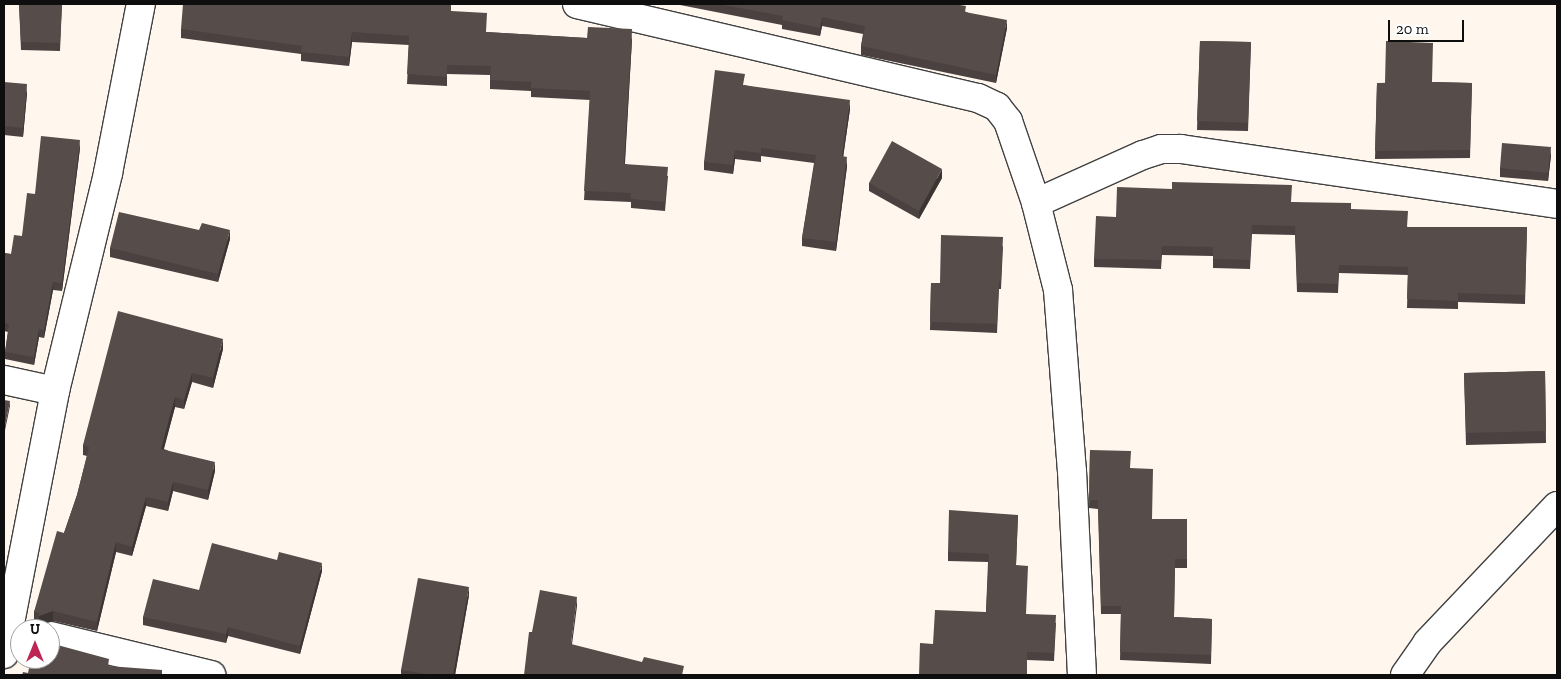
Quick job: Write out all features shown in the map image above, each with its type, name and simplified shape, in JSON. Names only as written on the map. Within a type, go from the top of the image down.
[{"type":"street","points":[[16,619],[54,391],[108,173],[141,4]]},
{"type":"street","points":[[576,4],[978,98],[997,107],[1008,120],[1036,203],[1058,290],[1062,327],[1082,675]]},
{"type":"street","points":[[1036,203],[1161,149],[1182,149],[1557,204]]},
{"type":"street","points":[[4,380],[54,391]]},
{"type":"street","points":[[1405,675],[1427,643],[1557,506]]},
{"type":"street","points":[[4,654],[10,638]]},
{"type":"street","points":[[60,638],[211,675]]},
{"type":"building","points":[[19,4],[62,4],[60,43],[21,42]]},
{"type":"building","points":[[183,4],[451,4],[451,11],[487,13],[486,32],[587,38],[588,27],[632,29],[624,164],[668,167],[665,202],[631,199],[631,193],[584,191],[590,91],[531,88],[531,82],[490,80],[491,66],[447,65],[447,77],[407,74],[409,36],[352,32],[349,57],[301,52],[302,46],[181,29]]},
{"type":"building","points":[[718,4],[954,4],[966,6],[965,12],[1007,20],[996,75],[861,46],[865,26],[822,17],[820,28],[782,20],[783,16]]},
{"type":"building","points":[[1200,41],[1251,42],[1248,123],[1197,121]]},
{"type":"building","points":[[1386,41],[1433,43],[1432,82],[1472,83],[1470,150],[1375,151],[1377,83],[1385,83]]},
{"type":"building","points":[[715,70],[745,74],[743,85],[850,100],[842,156],[847,157],[836,242],[802,238],[816,155],[761,148],[761,153],[735,150],[733,165],[704,162]]},
{"type":"building","points":[[4,82],[27,84],[23,128],[4,126]]},
{"type":"building","points":[[41,136],[80,140],[62,283],[53,282],[44,330],[39,329],[34,357],[5,352],[9,324],[4,323],[4,253],[11,254],[14,235],[22,236],[27,193],[35,194]]},
{"type":"building","points":[[892,141],[942,169],[919,211],[869,183]]},
{"type":"building","points":[[1502,143],[1551,147],[1548,173],[1500,168]]},
{"type":"building","points":[[1172,182],[1292,185],[1291,202],[1351,203],[1351,209],[1408,211],[1407,227],[1527,227],[1525,295],[1458,293],[1458,301],[1407,299],[1408,267],[1339,265],[1338,284],[1297,283],[1295,226],[1252,225],[1250,260],[1213,259],[1213,247],[1162,246],[1161,260],[1094,259],[1096,216],[1116,217],[1117,187],[1172,189]]},
{"type":"building","points":[[119,212],[199,230],[202,223],[230,230],[218,274],[110,248]]},
{"type":"building","points":[[941,235],[1003,237],[997,324],[930,322],[931,283],[940,283]]},
{"type":"building","points":[[118,311],[223,339],[213,378],[192,373],[184,400],[175,397],[161,449],[215,462],[208,490],[173,482],[168,502],[146,497],[132,547],[116,542],[97,622],[53,611],[39,616],[39,613],[34,612],[57,531],[64,533],[77,495],[89,447],[83,445]]},
{"type":"building","points":[[1545,371],[1546,431],[1466,433],[1464,373]]},
{"type":"building","points":[[4,400],[10,401],[4,431]]},
{"type":"building","points":[[1090,450],[1131,451],[1130,468],[1153,469],[1152,519],[1187,519],[1187,559],[1175,559],[1174,617],[1212,619],[1211,655],[1120,652],[1121,606],[1101,606],[1098,500],[1089,500]]},
{"type":"building","points":[[949,510],[1018,515],[1016,565],[1028,566],[1026,614],[1056,615],[1054,653],[1027,652],[1027,675],[919,675],[920,643],[933,644],[935,610],[986,612],[989,554],[948,552]]},
{"type":"building","points":[[212,543],[277,560],[279,552],[322,563],[300,646],[228,627],[226,634],[143,617],[153,579],[199,590]]},
{"type":"building","points":[[418,578],[469,587],[453,675],[432,675],[401,670]]},
{"type":"building","points":[[540,590],[577,597],[571,644],[642,662],[644,657],[684,666],[682,675],[524,675],[529,632],[532,632]]},
{"type":"building","points":[[60,646],[109,659],[108,666],[162,670],[162,675],[22,675],[23,672],[28,673],[29,669],[60,669]]}]
